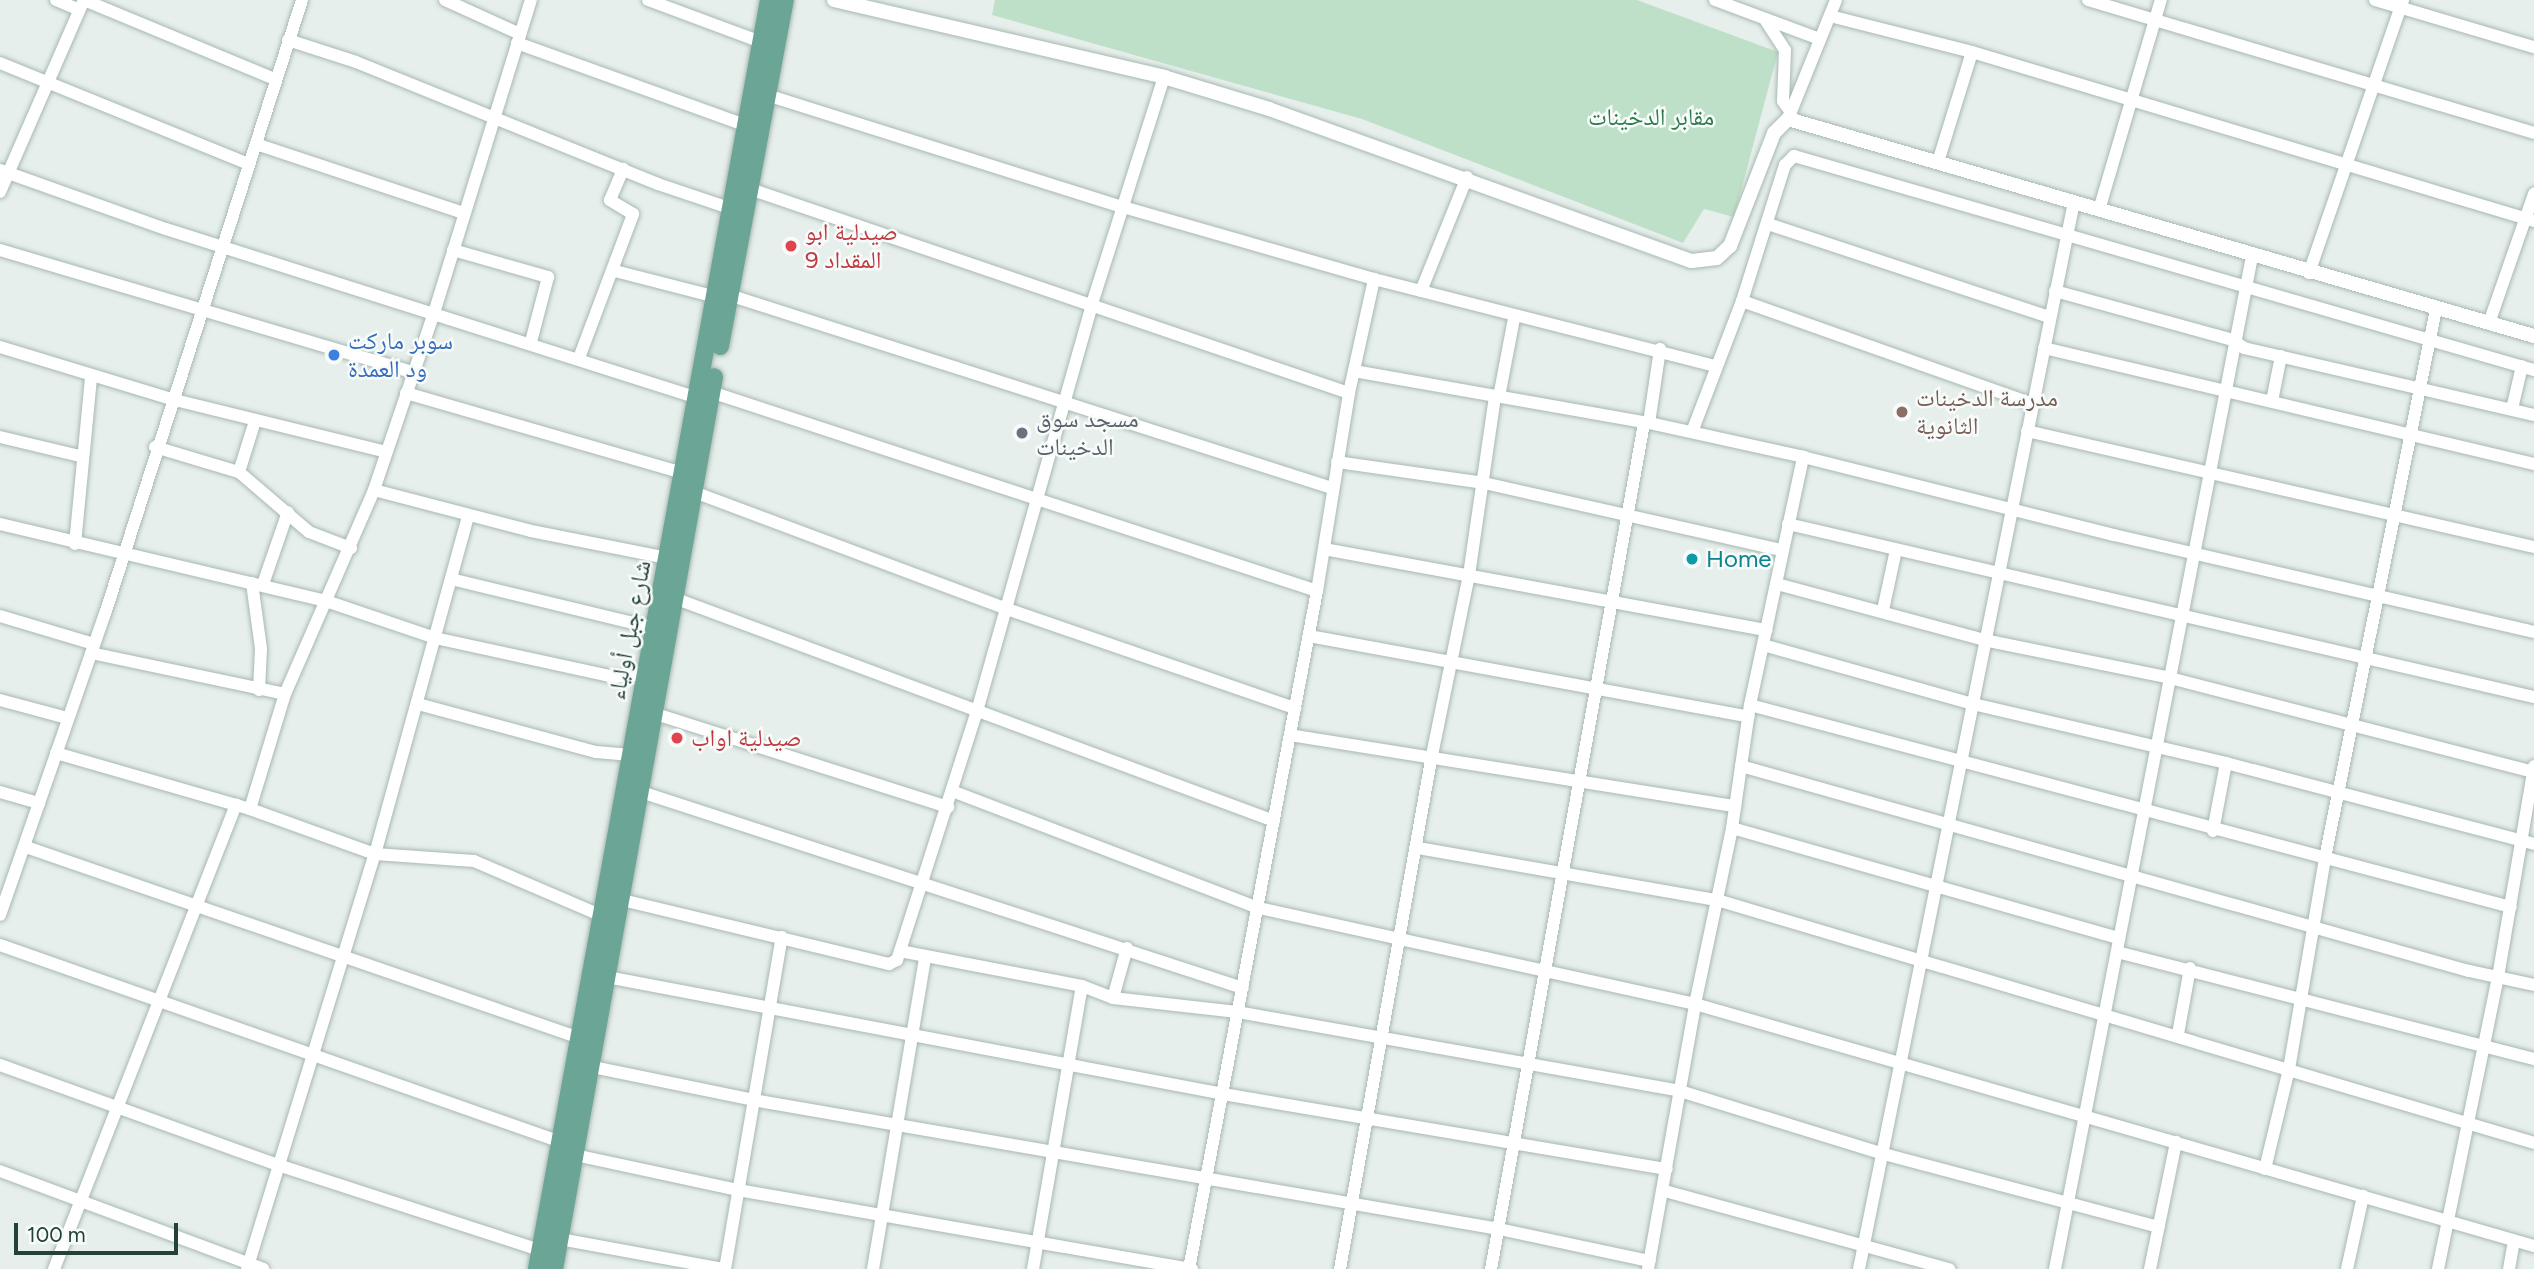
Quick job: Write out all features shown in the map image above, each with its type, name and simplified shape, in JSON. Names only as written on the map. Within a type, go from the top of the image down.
[{"type":"main road","name":"شارع جبل أولياء","points":[[723,296],[732,209],[769,0]]},
{"type":"main road","name":"شارع جبل أولياء","points":[[554,1269],[607,977],[618,899],[674,598],[683,474],[704,395],[723,296],[750,189],[785,0]]},
{"type":"main road","name":"شارع جبل أولياء","points":[[537,1269],[572,1062],[667,558],[694,492],[704,395]]},
{"type":"street","points":[[56,0],[83,4],[275,79]]},
{"type":"street","points":[[0,915],[6,882],[26,847],[67,718],[93,648],[155,447],[302,0]]},
{"type":"street","points":[[445,0],[518,39],[747,126]]},
{"type":"street","points":[[250,808],[285,694],[351,548],[374,490],[434,313],[531,0]]},
{"type":"street","points":[[648,0],[761,42]]},
{"type":"street","points":[[834,0],[1164,77],[1468,177],[1701,261],[1717,258],[1730,246],[1774,133],[1789,115],[1836,0]]},
{"type":"street","points":[[1715,0],[1820,39]]},
{"type":"street","points":[[2088,0],[2534,134]]},
{"type":"street","points":[[2099,210],[2161,0]]},
{"type":"street","points":[[2375,0],[2401,4],[2534,47]]},
{"type":"street","points":[[0,192],[5,172],[83,4]]},
{"type":"street","points":[[2309,273],[2370,86],[2401,4]]},
{"type":"street","points":[[1830,16],[1972,52],[2529,220]]},
{"type":"street","points":[[1766,21],[1785,50],[1783,101],[1789,115],[2309,273],[2534,336]]},
{"type":"street","points":[[288,40],[356,62],[623,169],[732,209]]},
{"type":"street","points":[[1938,162],[1972,52]]},
{"type":"street","points":[[0,63],[249,164]]},
{"type":"street","points":[[618,899],[889,964],[897,960],[948,807],[1007,609],[1091,307],[1164,77]]},
{"type":"street","points":[[767,94],[1123,207],[1374,279],[1514,318],[1660,349],[1716,366]]},
{"type":"street","points":[[256,144],[464,213]]},
{"type":"street","points":[[1692,432],[1742,301],[1785,165],[1794,156],[2528,368],[2512,409]]},
{"type":"street","points":[[579,358],[615,271],[633,214],[610,200],[623,169]]},
{"type":"street","points":[[5,172],[221,246],[1038,500],[1317,591]]},
{"type":"street","points":[[1421,291],[1468,177]]},
{"type":"street","points":[[750,189],[1349,393]]},
{"type":"street","points":[[2489,323],[2529,220],[2534,194]]},
{"type":"street","points":[[1859,1269],[1973,704],[2009,508],[2074,202]]},
{"type":"street","points":[[1768,224],[2050,317]]},
{"type":"street","points":[[0,250],[200,313],[412,372]]},
{"type":"street","points":[[453,250],[548,277],[531,342]]},
{"type":"street","points":[[2055,1269],[2107,1013],[2130,875],[2196,553],[2234,340],[2252,256]]},
{"type":"street","points":[[615,271],[723,296],[1332,488]]},
{"type":"street","points":[[575,1156],[738,1190],[1190,1269],[1309,636],[1349,393],[1374,279]]},
{"type":"street","points":[[2055,291],[2234,340],[2244,348],[2534,415]]},
{"type":"street","points":[[1742,301],[2033,404]]},
{"type":"street","points":[[2265,1169],[2289,1069],[2325,858],[2366,658],[2376,594],[2417,387],[2436,309]]},
{"type":"street","points":[[1340,1269],[1402,939],[1431,760],[1469,575],[1497,397],[1514,318]]},
{"type":"street","points":[[0,347],[91,377],[171,399],[386,452]]},
{"type":"street","points":[[2044,348],[2534,464]]},
{"type":"street","points":[[1491,1269],[1516,1145],[1579,779],[1598,690],[1626,513],[1660,349]]},
{"type":"street","points":[[2272,401],[2281,356]]},
{"type":"street","points":[[1354,371],[1692,432],[2534,632]]},
{"type":"street","points":[[75,544],[80,456],[91,377]]},
{"type":"street","points":[[406,393],[683,474]]},
{"type":"street","points":[[239,472],[255,421]]},
{"type":"street","points":[[2027,431],[2534,547]]},
{"type":"street","points":[[0,437],[80,456]]},
{"type":"street","points":[[155,447],[239,472],[309,532],[351,548]]},
{"type":"street","points":[[572,1062],[753,1100],[1499,1229],[1649,1265],[1665,1191],[1695,1004],[1732,828],[1750,711],[1803,457]]},
{"type":"street","points":[[1337,462],[1484,483],[1782,550]]},
{"type":"street","points":[[374,490],[468,516],[667,558]]},
{"type":"street","points":[[694,492],[1007,609],[1295,708]]},
{"type":"street","points":[[258,690],[261,649],[257,584],[288,512]]},
{"type":"street","points":[[247,1266],[375,854],[468,516]]},
{"type":"street","points":[[0,524],[123,556],[326,601],[435,638],[614,677],[645,675]]},
{"type":"street","points":[[1787,524],[2534,697]]},
{"type":"street","points":[[1324,549],[1767,630]]},
{"type":"street","points":[[1883,610],[1896,550]]},
{"type":"street","points":[[452,579],[654,628]]},
{"type":"street","points":[[1777,584],[1883,610],[1984,640],[2169,678],[2534,770],[2528,843],[2511,907],[2438,1269]]},
{"type":"street","points":[[674,598],[1274,821]]},
{"type":"street","points":[[0,616],[93,648],[258,690],[285,694]]},
{"type":"street","points":[[1309,636],[1451,665],[1598,690],[1750,711],[1960,762],[2511,907]]},
{"type":"street","points":[[1763,645],[1973,704],[2226,763],[2528,843]]},
{"type":"street","points":[[0,700],[67,718]]},
{"type":"street","points":[[418,704],[596,752],[631,755]]},
{"type":"street","points":[[653,713],[948,807]]},
{"type":"street","points":[[1290,735],[1431,760],[1579,779],[1735,806]]},
{"type":"street","points":[[56,753],[250,808],[375,854],[474,861],[600,915]]},
{"type":"street","points":[[2214,831],[2226,763]]},
{"type":"street","points":[[1741,766],[2534,985]]},
{"type":"street","points":[[638,791],[923,885],[1127,948],[1243,988]]},
{"type":"street","points":[[952,791],[1259,908],[1695,1004],[2534,1247]]},
{"type":"street","points":[[0,792],[39,803]]},
{"type":"street","points":[[54,1269],[159,999],[198,909],[236,804]]},
{"type":"street","points":[[1732,828],[2118,938]]},
{"type":"street","points":[[26,847],[198,909],[577,1037]]},
{"type":"street","points":[[1418,848],[1562,876],[1717,900],[2178,1034],[2534,1143]]},
{"type":"street","points":[[560,1239],[725,1269],[782,937]]},
{"type":"street","points":[[0,944],[159,999],[310,1057],[558,1141]]},
{"type":"street","points":[[1113,998],[1127,948]]},
{"type":"street","points":[[900,951],[1082,986],[1113,998],[1237,1012],[1384,1039],[1529,1061],[1680,1091],[1884,1154],[2158,1227]]},
{"type":"street","points":[[2117,952],[2190,968],[2534,1059]]},
{"type":"street","points":[[873,1269],[900,1125],[925,957]]},
{"type":"street","points":[[2178,1034],[2190,968]]},
{"type":"street","points":[[607,977],[1070,1062],[1223,1094],[1667,1169]]},
{"type":"street","points":[[1033,1269],[1082,986]]},
{"type":"street","points":[[0,1065],[278,1165],[540,1250]]},
{"type":"street","points":[[2150,1269],[2176,1142]]},
{"type":"street","points":[[0,1171],[247,1266],[263,1269]]},
{"type":"street","points":[[1665,1191],[1949,1269]]},
{"type":"street","points":[[2347,1269],[2364,1196]]},
{"type":"street","points":[[2509,1269],[2515,1240]]},
{"type":"green space","name":"مقابر الدخينات","points":[[995,0],[1637,0],[1778,52],[1734,217],[1704,209],[1683,243],[1362,119],[992,15]]},
{"type":"place","name":"صيدلية ابو المقداد 9","points":[[791,246]]},
{"type":"place","name":"سوبر ماركت ود العمدة","points":[[334,355]]},
{"type":"place","name":"مدرسة الدخينات الثانوية","points":[[1902,412]]},
{"type":"place","name":"مسجد سوق الدخينات","points":[[1022,433]]},
{"type":"place","name":"Home","points":[[1692,559]]},
{"type":"place","name":"صيدلية اواب","points":[[677,738]]}]
